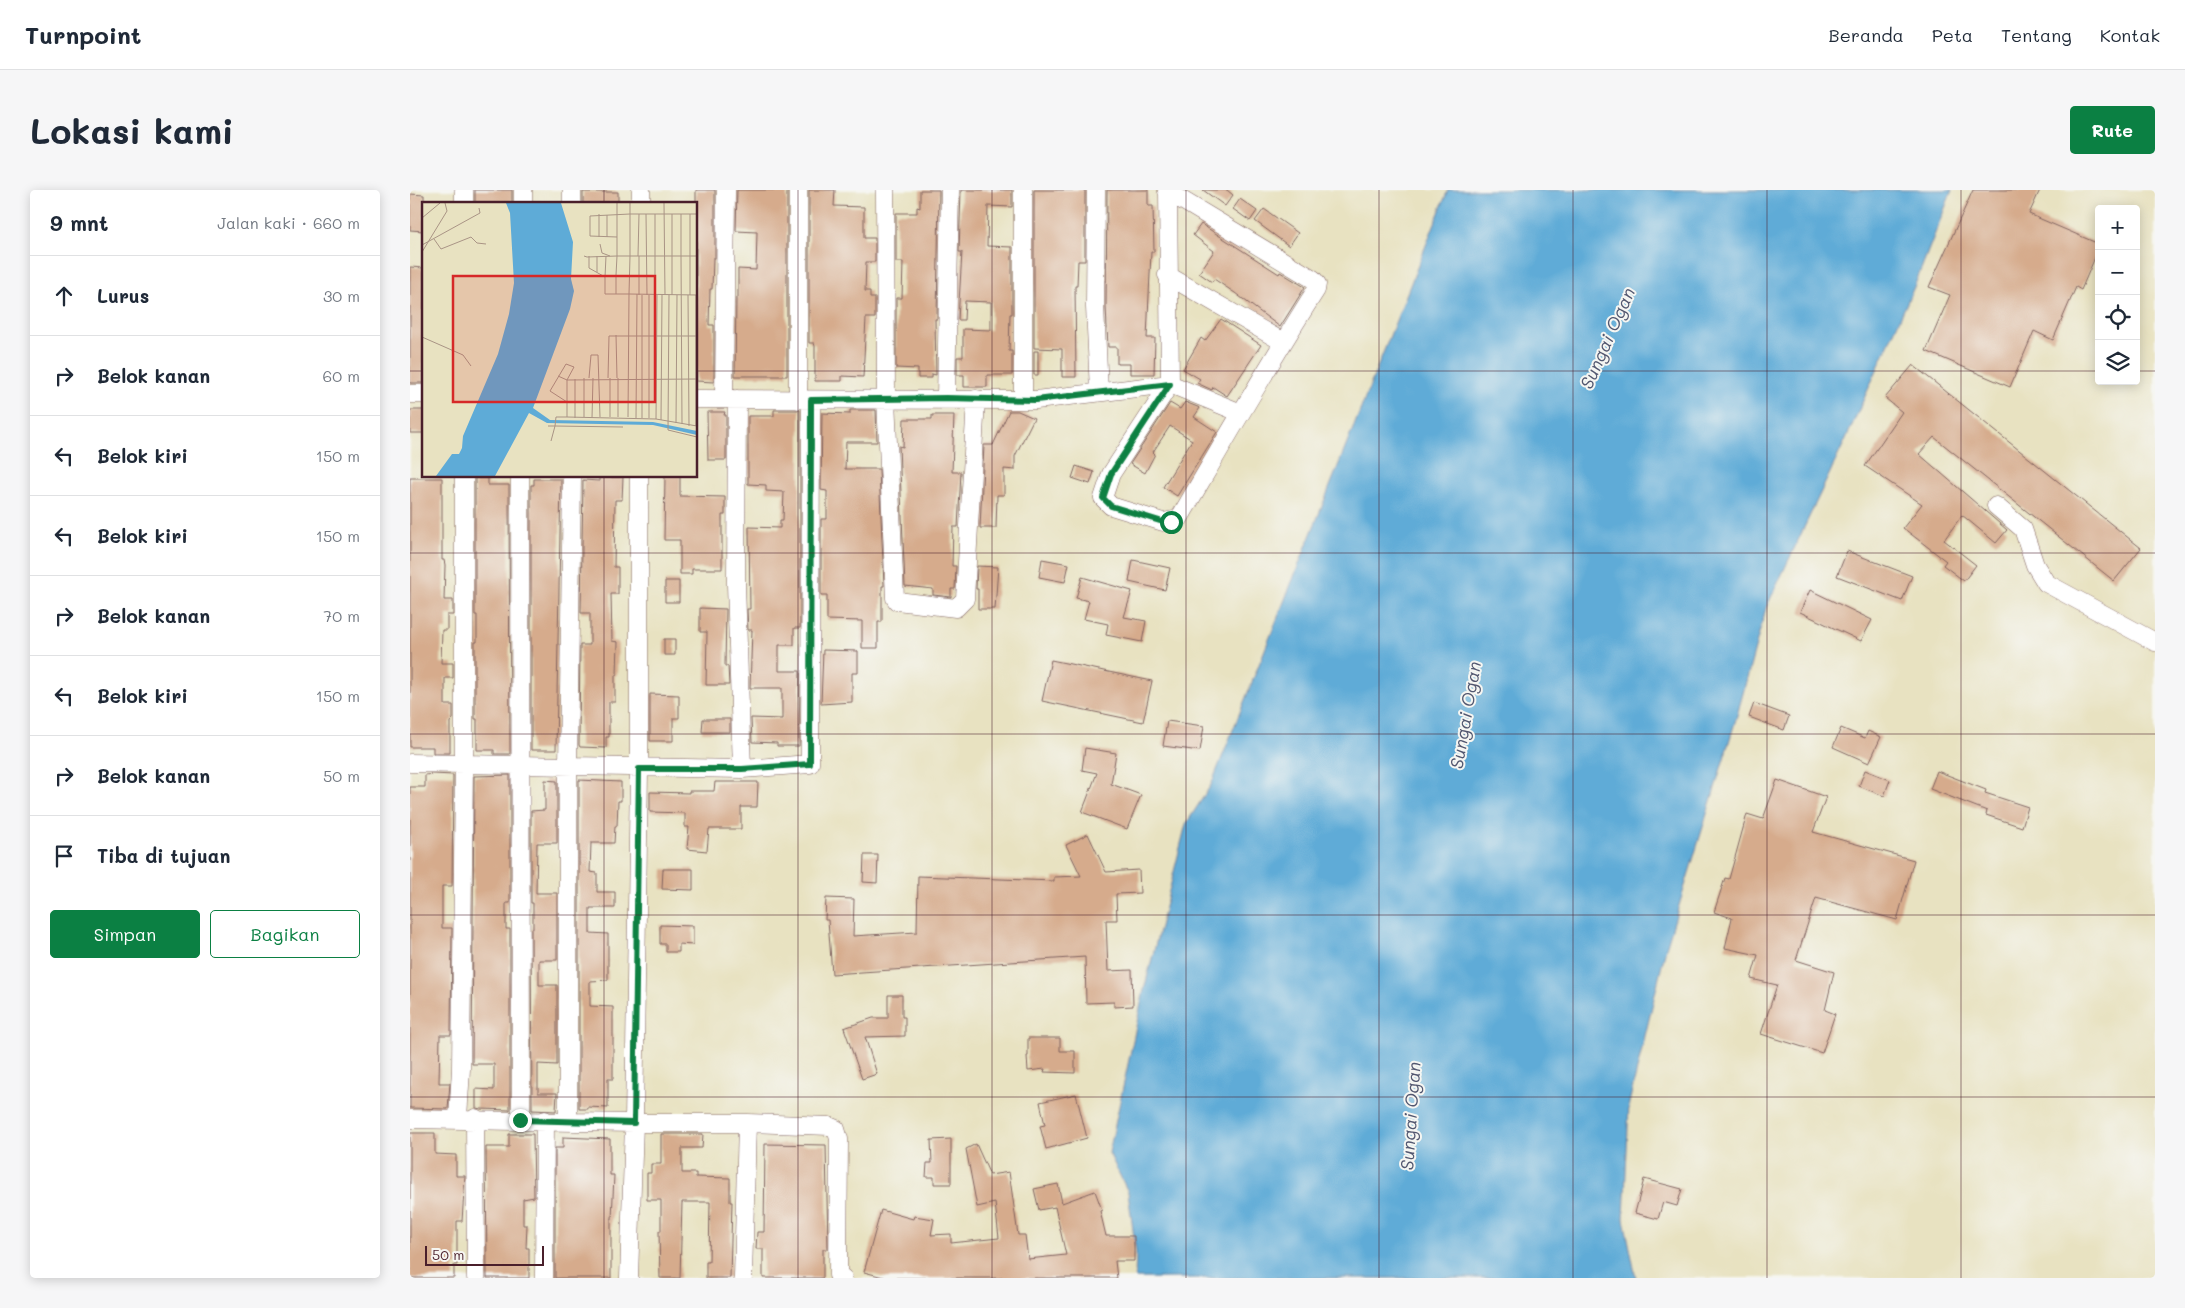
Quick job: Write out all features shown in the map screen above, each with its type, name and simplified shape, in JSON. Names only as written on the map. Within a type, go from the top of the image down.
[{"type":"street","points":[[726,190],[730,399],[742,769]]},
{"type":"street","points":[[410,763],[639,769],[742,769],[808,765],[811,760],[805,400],[798,190]]},
{"type":"street","points":[[885,190],[886,399],[894,598],[897,601],[956,608],[965,600],[976,399]]},
{"type":"street","points":[[946,398],[950,190]]},
{"type":"street","points":[[1023,190],[1023,399]]},
{"type":"street","points":[[1096,190],[1095,307],[1099,391]]},
{"type":"street","points":[[1168,191],[1313,279],[1317,284],[1316,290],[1283,342],[1179,519],[1163,522],[1111,506],[1103,498],[1111,474],[1170,384],[1167,275],[1168,191]]},
{"type":"street","points":[[1167,275],[1283,342]]},
{"type":"street","points":[[698,399],[946,398],[1036,400],[1170,384],[1241,413]]},
{"type":"street","points":[[464,478],[461,1069],[476,1278]]},
{"type":"street","points":[[520,478],[520,1120]]},
{"type":"street","points":[[568,1121],[568,766],[572,478]]},
{"type":"street","points":[[629,1278],[634,1123],[639,769],[639,478]]},
{"type":"street","points":[[1996,506],[2024,529],[2035,565],[2046,583],[2155,642]]},
{"type":"street","points":[[410,1118],[829,1126],[836,1129],[839,1138],[839,1277]]},
{"type":"street","points":[[544,1278],[545,1120]]},
{"type":"street","points":[[744,1278],[747,1123]]},
{"type":"water","name":"Sungai Ogan","points":[[1448,190],[1952,190],[1914,287],[1845,441],[1766,608],[1736,719],[1666,948],[1629,1103],[1624,1219],[1636,1278],[1135,1278],[1136,1253],[1128,1192],[1109,1153],[1143,994],[1186,824],[1211,785]]},
{"type":"building","points":[[475,190],[512,190],[512,202],[475,202]]},
{"type":"building","points":[[696,190],[715,190],[715,258],[713,258],[712,289],[710,289],[709,325],[714,325],[714,382],[698,381],[698,202],[696,202]]},
{"type":"building","points":[[737,190],[787,190],[787,376],[735,376],[738,269],[756,270],[757,232],[736,231]]},
{"type":"building","points":[[809,190],[835,190],[834,206],[864,207],[864,238],[875,238],[875,262],[866,262],[865,291],[870,291],[870,298],[875,298],[875,318],[866,318],[863,377],[842,376],[842,381],[815,381],[815,346],[814,343],[809,343]]},
{"type":"building","points":[[920,190],[939,190],[937,319],[935,319],[936,375],[932,374],[932,378],[918,378],[918,369],[896,368],[896,298],[902,298],[903,262],[896,262],[896,213],[917,213],[917,207],[920,208]]},
{"type":"building","points":[[961,190],[1012,190],[1012,207],[988,206],[987,246],[1012,247],[1012,314],[1010,314],[1009,351],[1012,351],[1012,375],[987,375],[987,387],[964,387],[964,375],[957,375],[957,357],[963,357],[963,329],[991,330],[991,302],[965,301],[964,320],[958,320],[962,252],[959,252]]},
{"type":"building","points":[[1034,190],[1085,190],[1085,261],[1078,261],[1077,286],[1075,286],[1076,377],[1062,377],[1062,349],[1034,348]]},
{"type":"building","points":[[1107,190],[1148,190],[1148,206],[1153,206],[1154,252],[1151,252],[1147,338],[1155,338],[1154,374],[1130,374],[1130,364],[1117,364],[1117,347],[1108,347],[1106,307]]},
{"type":"building","points":[[1203,190],[1227,190],[1233,195],[1225,206]]},
{"type":"building","points":[[1973,190],[2040,190],[2029,214],[2095,242],[2095,257],[2081,290],[2076,287],[2053,340],[2034,331],[2010,387],[1926,351],[1950,295],[1929,287]]},
{"type":"building","points":[[583,192],[618,192],[618,202],[583,202]]},
{"type":"building","points":[[410,194],[424,195],[424,202],[422,202],[422,231],[410,230]]},
{"type":"building","points":[[1240,199],[1257,211],[1250,221],[1233,209]]},
{"type":"building","points":[[1264,209],[1298,233],[1289,246],[1255,221]]},
{"type":"building","points":[[1201,224],[1279,274],[1280,272],[1305,287],[1280,327],[1214,279],[1212,282],[1199,273],[1214,251],[1193,235]]},
{"type":"building","points":[[410,267],[422,268],[422,383],[410,383]]},
{"type":"building","points":[[1221,319],[1261,345],[1227,396],[1213,387],[1212,390],[1197,383],[1200,379],[1183,369],[1201,338],[1205,341]]},
{"type":"building","points":[[1034,351],[1038,351],[1038,375],[1034,375]]},
{"type":"building","points":[[1913,365],[2141,548],[2114,581],[1934,437],[1919,454],[2007,530],[1996,543],[1962,515],[1944,540],[1976,565],[1964,581],[1943,565],[1946,561],[1903,528],[1922,504],[1865,466],[1902,412],[1885,398]]},
{"type":"building","points":[[1185,402],[1200,408],[1194,417],[1217,432],[1177,496],[1163,487],[1192,440],[1170,426],[1153,452],[1155,454],[1145,473],[1130,464],[1170,403],[1180,409]]},
{"type":"building","points":[[410,410],[422,410],[422,433],[410,433]]},
{"type":"building","points":[[774,410],[800,410],[800,628],[794,628],[794,645],[779,645],[779,671],[800,671],[799,746],[777,746],[777,743],[752,742],[751,718],[782,719],[782,688],[750,688],[752,630],[748,630],[747,609],[750,609],[749,527],[780,528],[780,520],[783,520],[784,492],[766,491],[766,485],[748,484],[748,416],[774,416]]},
{"type":"building","points":[[850,410],[876,410],[877,442],[846,442],[845,469],[879,469],[884,586],[882,586],[882,622],[878,622],[878,648],[862,648],[862,621],[827,620],[827,595],[821,595],[821,519],[827,519],[827,491],[821,490],[822,413],[850,414]]},
{"type":"building","points":[[1009,411],[1018,411],[1034,418],[1015,456],[1015,470],[1004,469],[1004,495],[997,495],[996,528],[980,528],[984,445],[993,445]]},
{"type":"building","points":[[707,412],[725,412],[726,460],[708,460]]},
{"type":"building","points":[[932,415],[954,415],[952,472],[961,472],[958,527],[953,527],[952,566],[956,566],[955,589],[951,589],[951,597],[933,595],[933,589],[905,586],[899,446],[903,447],[904,419],[932,419]]},
{"type":"building","points":[[1076,466],[1094,472],[1090,484],[1072,478]]},
{"type":"building","points":[[410,478],[442,478],[442,560],[444,560],[445,565],[444,600],[453,600],[453,615],[447,615],[447,630],[442,630],[441,663],[453,663],[453,678],[445,678],[445,705],[453,705],[453,719],[450,722],[450,753],[433,753],[433,747],[410,747]]},
{"type":"building","points":[[475,478],[488,478],[488,485],[509,485],[510,754],[494,754],[494,750],[477,750],[477,719],[475,719],[477,615],[475,615]]},
{"type":"building","points":[[599,478],[623,478],[622,500],[615,500],[614,567],[618,567],[618,594],[611,594],[612,641],[618,642],[617,675],[615,675],[615,702],[609,702],[609,737],[606,737],[606,748],[580,747],[579,745],[580,645],[590,645],[590,613],[581,613],[583,480],[599,481]]},
{"type":"building","points":[[665,478],[680,478],[680,496],[725,497],[725,515],[722,515],[722,569],[692,569],[692,574],[680,574],[680,540],[664,540]]},
{"type":"building","points":[[534,479],[561,479],[556,750],[531,750],[531,485],[534,485]]},
{"type":"building","points":[[1847,551],[1912,576],[1902,601],[1837,576]]},
{"type":"building","points":[[1042,559],[1069,564],[1065,582],[1039,577]]},
{"type":"building","points":[[1133,560],[1170,568],[1165,590],[1129,582]]},
{"type":"building","points":[[977,566],[998,567],[995,609],[978,609],[978,589],[976,589]]},
{"type":"building","points":[[1082,577],[1132,591],[1124,617],[1146,621],[1142,642],[1106,635],[1108,624],[1084,619],[1089,601],[1076,598]]},
{"type":"building","points":[[665,581],[679,581],[679,602],[665,602]]},
{"type":"building","points":[[1810,590],[1872,620],[1861,641],[1800,612]]},
{"type":"building","points":[[700,608],[726,609],[725,666],[728,666],[729,685],[706,685],[707,632],[700,632]]},
{"type":"building","points":[[664,639],[675,639],[675,655],[664,655]]},
{"type":"building","points":[[823,650],[858,651],[858,673],[852,673],[852,702],[821,704]]},
{"type":"building","points":[[1051,660],[1152,681],[1143,722],[1042,701]]},
{"type":"building","points":[[650,694],[679,695],[679,718],[673,718],[673,741],[650,741]]},
{"type":"building","points":[[1754,703],[1789,716],[1784,730],[1749,717]]},
{"type":"building","points":[[703,719],[730,719],[730,732],[702,732]]},
{"type":"building","points":[[1167,721],[1204,726],[1200,751],[1163,746]]},
{"type":"building","points":[[1841,728],[1865,738],[1868,731],[1881,737],[1869,763],[1833,747]]},
{"type":"building","points":[[1085,748],[1116,753],[1111,784],[1141,795],[1127,829],[1082,812],[1097,773],[1082,770]]},
{"type":"building","points":[[1865,770],[1890,780],[1884,796],[1859,786]]},
{"type":"building","points":[[1937,771],[1986,790],[1985,793],[2028,807],[2022,827],[1986,815],[1987,811],[1930,789]]},
{"type":"building","points":[[425,775],[453,775],[452,886],[442,886],[442,928],[452,928],[451,1035],[440,1035],[439,1083],[450,1083],[448,1109],[410,1108],[410,787],[425,787]]},
{"type":"building","points":[[510,775],[510,903],[506,903],[506,929],[510,929],[510,1110],[481,1109],[476,1108],[476,1089],[494,1090],[494,1064],[472,1064],[474,776]]},
{"type":"building","points":[[545,780],[557,781],[557,843],[537,843],[536,893],[557,893],[557,960],[539,960],[539,985],[557,985],[557,1065],[538,1064],[538,1093],[557,1093],[556,1111],[532,1110],[531,929],[533,929],[533,903],[531,903],[531,811],[545,810]]},
{"type":"building","points":[[579,780],[621,782],[621,801],[618,801],[614,843],[591,843],[590,872],[597,873],[597,892],[615,892],[615,908],[590,908],[590,933],[608,934],[608,980],[590,981],[590,1006],[613,1007],[613,1079],[608,1079],[608,1108],[588,1107],[588,1109],[579,1109]]},
{"type":"building","points":[[1777,780],[1826,797],[1813,832],[1914,860],[1897,920],[1816,898],[1796,960],[1834,972],[1825,1010],[1835,1014],[1822,1053],[1761,1034],[1777,985],[1751,979],[1758,955],[1725,948],[1732,918],[1714,912],[1725,878],[1729,879],[1747,814],[1763,819]]},
{"type":"building","points":[[715,782],[758,782],[757,807],[741,807],[741,829],[709,829],[707,851],[687,849],[689,827],[685,827],[685,813],[650,812],[650,792],[689,793],[689,791],[714,791]]},
{"type":"building","points":[[1088,834],[1106,872],[1139,870],[1140,893],[1116,894],[1117,920],[1106,920],[1108,971],[1132,970],[1133,1006],[1114,1007],[1114,1002],[1086,1003],[1085,957],[832,974],[828,920],[825,920],[826,898],[854,899],[853,936],[917,932],[918,876],[1054,881],[1054,877],[1081,876],[1066,845]]},
{"type":"building","points":[[864,855],[878,855],[877,883],[863,882]]},
{"type":"building","points":[[663,869],[693,869],[693,890],[662,889]]},
{"type":"building","points":[[660,925],[693,926],[693,945],[679,944],[679,952],[666,952],[666,944],[660,944]]},
{"type":"building","points":[[888,995],[902,995],[902,1017],[905,1017],[905,1036],[865,1037],[877,1074],[862,1079],[844,1028],[873,1018],[888,1018]]},
{"type":"building","points":[[1028,1038],[1060,1038],[1060,1051],[1075,1051],[1075,1073],[1044,1072],[1045,1069],[1028,1071]]},
{"type":"building","points":[[1076,1094],[1087,1138],[1046,1149],[1040,1126],[1045,1125],[1040,1102]]},
{"type":"building","points":[[410,1133],[435,1133],[435,1154],[456,1155],[456,1176],[465,1176],[462,1221],[457,1221],[457,1265],[454,1265],[454,1278],[410,1278]]},
{"type":"building","points":[[509,1134],[533,1134],[534,1197],[523,1199],[523,1225],[527,1225],[526,1248],[529,1248],[529,1278],[487,1278],[486,1147],[509,1147]]},
{"type":"building","points":[[661,1134],[703,1134],[702,1148],[682,1148],[682,1173],[696,1173],[696,1177],[730,1178],[730,1202],[732,1202],[730,1278],[706,1278],[706,1262],[709,1262],[710,1202],[682,1202],[680,1278],[660,1278],[659,1231],[661,1231],[661,1200],[647,1200],[647,1173],[651,1173],[651,1164],[661,1164]]},
{"type":"building","points":[[563,1137],[610,1139],[610,1175],[614,1175],[611,1219],[611,1278],[555,1278],[555,1148],[563,1148]]},
{"type":"building","points":[[951,1139],[951,1184],[934,1184],[934,1177],[926,1177],[927,1163],[932,1163],[931,1140]]},
{"type":"building","points":[[765,1144],[826,1145],[828,1249],[823,1249],[823,1278],[763,1278],[763,1249],[756,1249],[757,1232],[764,1232]]},
{"type":"building","points":[[976,1144],[990,1175],[1009,1172],[1018,1235],[1025,1235],[1028,1259],[1066,1255],[1055,1207],[1039,1210],[1034,1189],[1058,1184],[1062,1203],[1095,1191],[1102,1210],[1100,1211],[1106,1236],[1134,1236],[1134,1261],[1115,1261],[1117,1278],[887,1278],[864,1272],[881,1210],[913,1219],[914,1216],[934,1219],[931,1235],[951,1234],[951,1243],[999,1238],[995,1203],[977,1207],[966,1149]]},
{"type":"building","points":[[1644,1179],[1682,1189],[1677,1206],[1663,1202],[1658,1219],[1635,1213]]},
{"type":"route","points":[[520,1120],[634,1123],[639,769],[742,769],[810,764],[811,400],[946,398],[1036,400],[1170,384],[1111,474],[1103,498],[1111,506],[1163,522],[1171,522]]}]
